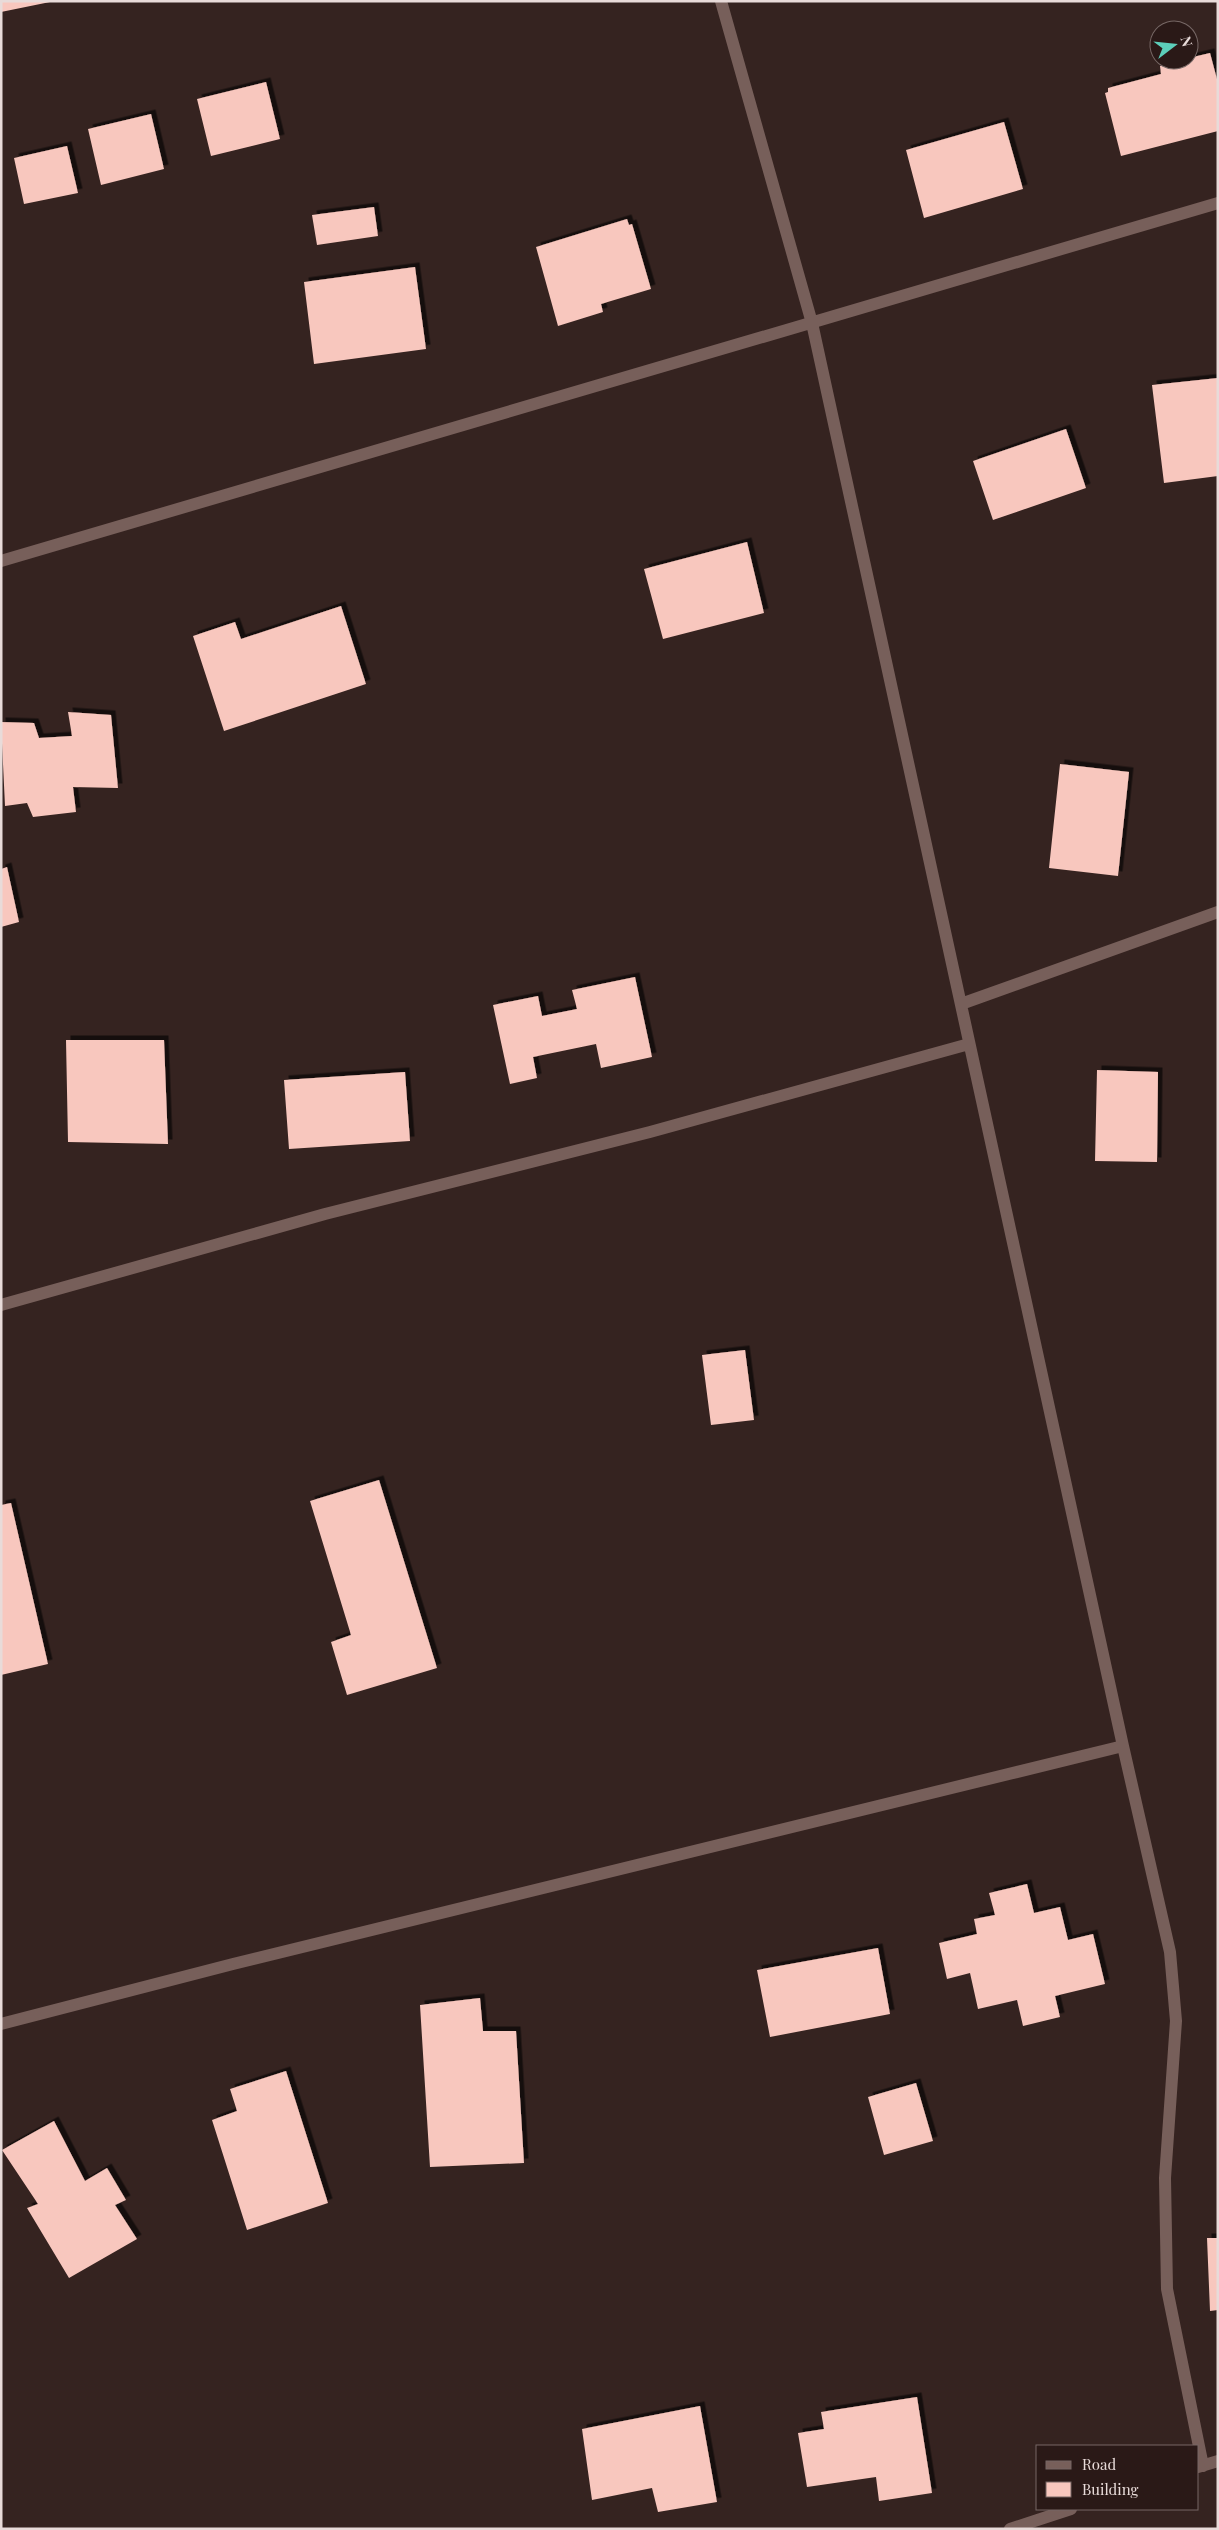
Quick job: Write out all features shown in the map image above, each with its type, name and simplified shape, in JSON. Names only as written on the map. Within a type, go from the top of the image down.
[{"type":"street","points":[[722,1],[812,323],[1123,1746],[1170,1952],[1176,2021],[1165,2178],[1167,2289],[1197,2445]]},
{"type":"street","points":[[1,561],[1218,203]]},
{"type":"street","points":[[961,1004],[1218,912]]},
{"type":"street","points":[[1,1305],[325,1214],[650,1132],[969,1044]]},
{"type":"street","points":[[1,2024],[233,1964],[1123,1746]]},
{"type":"street","points":[[1201,2467],[1218,2461]]},
{"type":"street","points":[[1010,2529],[1068,2510]]},
{"type":"building","points":[[1,1],[50,1],[50,2],[1,12]]},
{"type":"building","points":[[1210,53],[1218,83],[1218,131],[1121,156],[1105,93],[1108,92],[1108,88],[1161,74],[1160,70],[1199,70],[1199,56]]},
{"type":"building","points":[[266,82],[280,139],[211,156],[197,99]]},
{"type":"building","points":[[151,114],[164,169],[101,185],[88,129]]},
{"type":"building","points":[[1004,122],[1023,189],[924,218],[906,150]]},
{"type":"building","points":[[67,146],[78,193],[24,204],[14,158]]},
{"type":"building","points":[[374,207],[378,236],[317,245],[312,215]]},
{"type":"building","points":[[627,219],[629,225],[632,224],[651,289],[601,304],[603,312],[558,326],[536,247]]},
{"type":"building","points":[[415,267],[426,349],[314,364],[304,282]]},
{"type":"building","points":[[1218,378],[1218,476],[1164,483],[1152,385]]},
{"type":"building","points":[[1066,429],[1086,488],[993,520],[973,461]]},
{"type":"building","points":[[747,542],[764,613],[663,639],[644,569]]},
{"type":"building","points":[[341,606],[366,684],[224,731],[193,636],[235,622],[241,639]]},
{"type":"building","points":[[68,712],[111,715],[118,788],[73,787],[76,812],[33,817],[27,803],[5,806],[1,722],[34,723],[39,738],[72,736]]},
{"type":"building","points":[[1060,764],[1129,772],[1118,876],[1049,868]]},
{"type":"building","points":[[7,867],[19,922],[1,927],[1,869]]},
{"type":"building","points":[[635,977],[652,1057],[601,1068],[596,1044],[533,1057],[537,1078],[510,1084],[493,1005],[538,996],[542,1016],[577,1009],[572,990]]},
{"type":"building","points":[[66,1040],[164,1040],[168,1144],[68,1142]]},
{"type":"building","points":[[1097,1070],[1158,1072],[1157,1162],[1095,1161]]},
{"type":"building","points":[[405,1072],[410,1141],[289,1149],[284,1080]]},
{"type":"building","points":[[745,1350],[754,1420],[711,1425],[702,1355]]},
{"type":"building","points":[[379,1480],[437,1668],[347,1695],[331,1642],[351,1635],[310,1501]]},
{"type":"building","points":[[11,1503],[48,1664],[1,1675],[1,1505]]},
{"type":"building","points":[[1027,1884],[1034,1913],[1060,1907],[1068,1940],[1093,1934],[1105,1984],[1055,1996],[1060,2017],[1023,2026],[1017,2000],[978,2009],[970,1973],[947,1979],[939,1943],[977,1934],[974,1919],[995,1915],[989,1893]]},
{"type":"building","points":[[878,1948],[890,2014],[770,2037],[757,1970]]},
{"type":"building","points":[[480,1998],[483,2031],[516,2031],[524,2163],[430,2167],[420,2005]]},
{"type":"building","points":[[286,2071],[328,2203],[247,2230],[212,2120],[237,2111],[230,2089]]},
{"type":"building","points":[[916,2083],[933,2141],[884,2155],[868,2097]]},
{"type":"building","points":[[54,2121],[85,2181],[107,2168],[126,2200],[115,2205],[137,2239],[69,2278],[27,2208],[38,2204],[2,2150]]},
{"type":"building","points":[[1207,2238],[1218,2238],[1218,2310],[1210,2311]]},
{"type":"building","points":[[917,2397],[932,2493],[879,2501],[876,2477],[807,2487],[798,2433],[824,2429],[821,2412]]},
{"type":"building","points":[[700,2406],[717,2502],[658,2512],[652,2488],[592,2500],[582,2429]]}]
